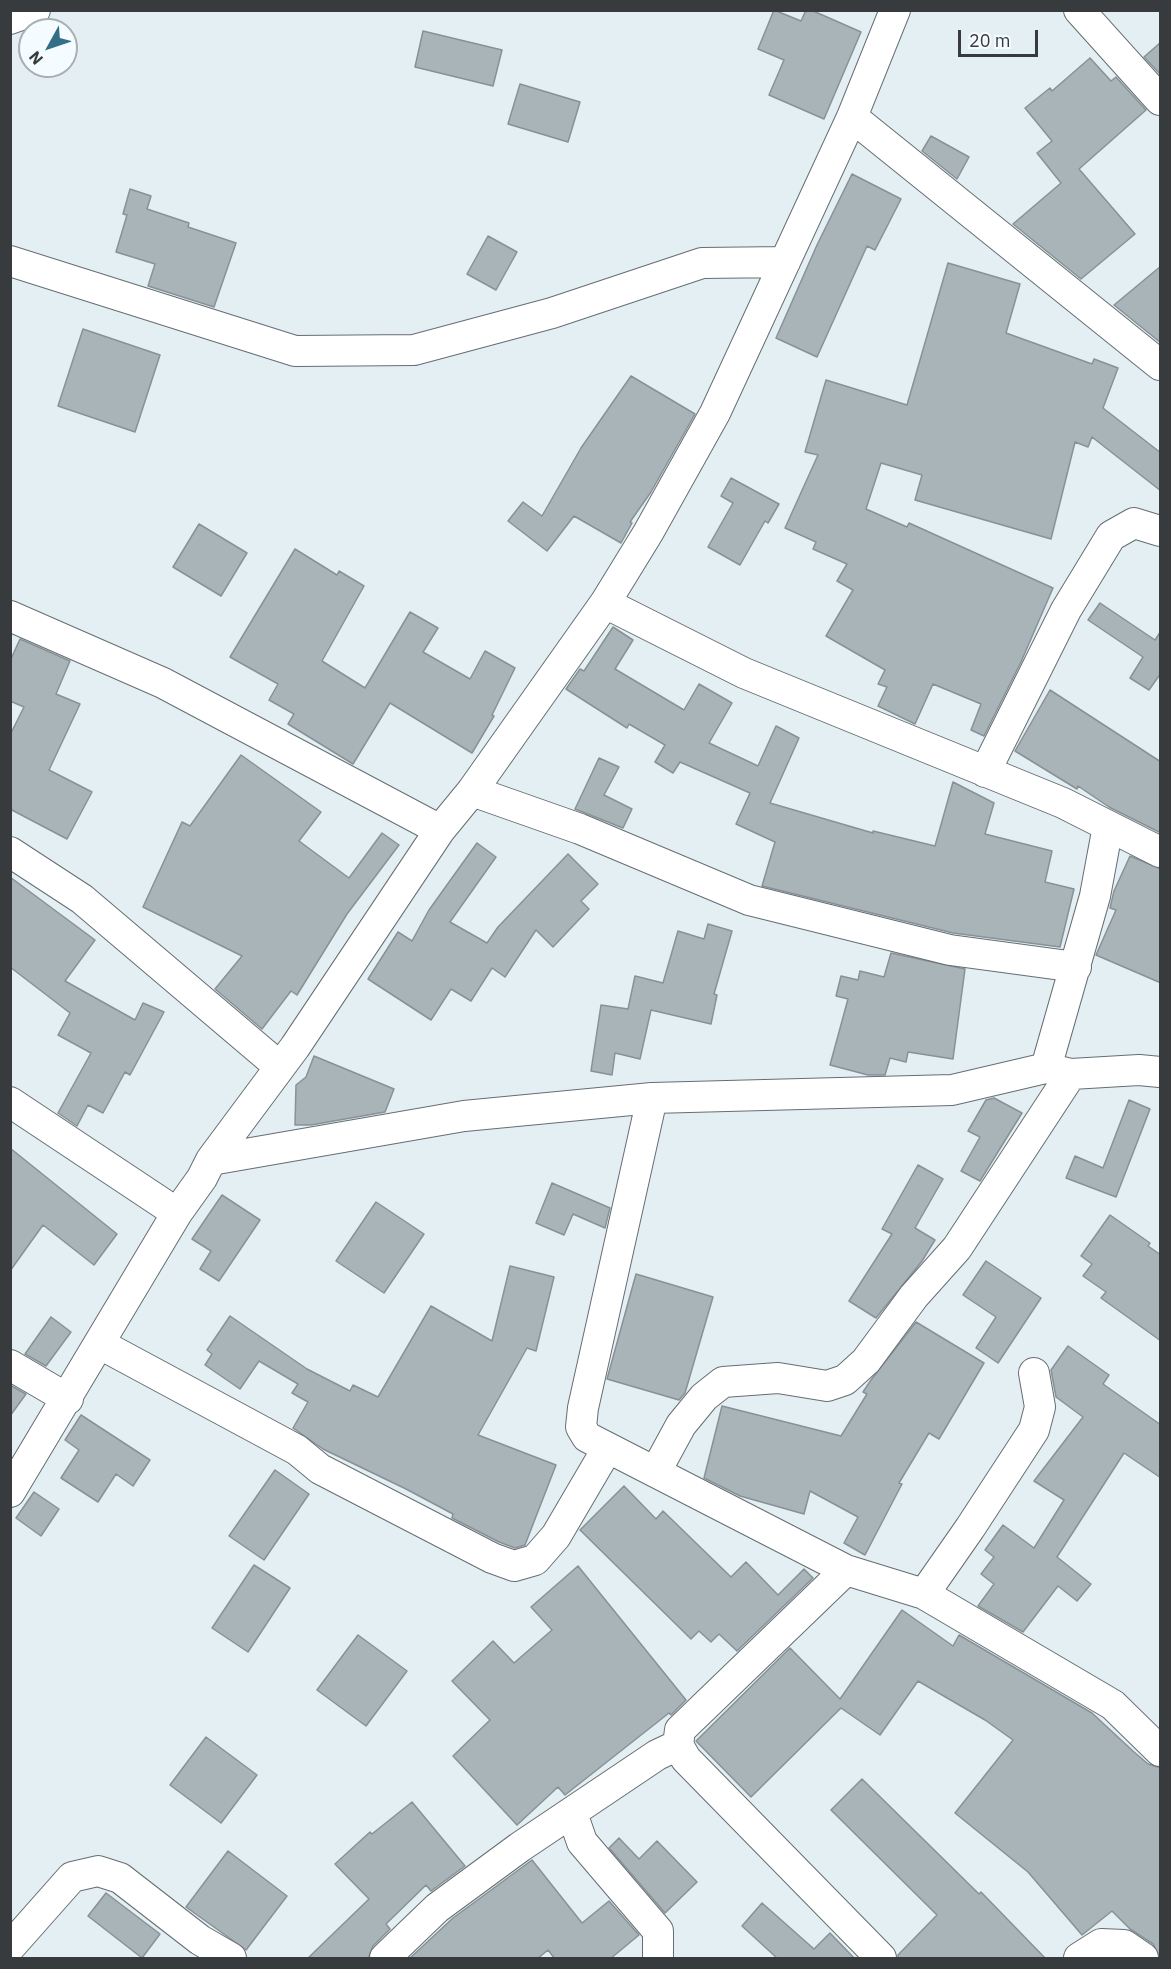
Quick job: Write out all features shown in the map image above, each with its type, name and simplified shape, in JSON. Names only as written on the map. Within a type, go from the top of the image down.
[{"type":"street","points":[[10,19],[35,10]]},
{"type":"street","points":[[10,1492],[211,1160],[280,1067],[440,830],[472,791],[605,603],[648,533],[716,413],[852,117],[895,10]]},
{"type":"street","points":[[1079,10],[1161,100]]},
{"type":"street","points":[[852,117],[1161,365]]},
{"type":"street","points":[[10,261],[295,351],[414,350],[552,313],[702,263],[785,262]]},
{"type":"street","points":[[985,772],[1066,610],[1111,536],[1134,523],[1161,531]]},
{"type":"street","points":[[605,603],[744,673],[1063,803],[1161,852]]},
{"type":"street","points":[[10,616],[163,683],[440,830]]},
{"type":"street","points":[[472,791],[580,830],[749,900],[950,950],[1076,967]]},
{"type":"street","points":[[656,1471],[681,1425],[704,1397],[723,1382],[778,1378],[827,1386],[845,1380],[866,1361],[914,1296],[957,1248],[1059,1071],[1076,967],[1095,896],[1108,826]]},
{"type":"street","points":[[10,852],[82,899],[280,1067]]},
{"type":"street","points":[[211,1160],[464,1116],[652,1098],[952,1090],[1059,1071],[1161,1072]]},
{"type":"street","points":[[652,1098],[583,1408],[581,1426],[587,1437],[846,1570],[924,1594],[1113,1705],[1161,1751]]},
{"type":"street","points":[[10,1102],[177,1213]]},
{"type":"street","points":[[100,1344],[297,1450],[320,1469],[492,1558],[514,1566],[535,1560],[556,1536],[607,1449]]},
{"type":"street","points":[[10,1365],[68,1399]]},
{"type":"street","points":[[924,1594],[1034,1430],[1040,1407],[1034,1374]]},
{"type":"street","points":[[846,1570],[680,1730],[678,1745],[686,1759],[881,1959]]},
{"type":"street","points":[[385,1959],[437,1908],[657,1755],[678,1745]]},
{"type":"street","points":[[572,1813],[582,1842],[658,1931],[658,1959]]},
{"type":"street","points":[[10,1947],[72,1877],[98,1871],[120,1878],[200,1940],[231,1959]]},
{"type":"street","points":[[1079,1959],[1101,1944],[1124,1945],[1143,1959]]},
{"type":"building","points":[[774,10],[801,21],[806,10],[811,10],[861,32],[824,119],[769,95],[784,60],[758,49]]},
{"type":"building","points":[[423,31],[502,50],[493,86],[415,67]]},
{"type":"building","points":[[1161,42],[1161,74],[1160,74],[1144,57]]},
{"type":"building","points":[[1090,58],[1111,81],[1116,77],[1146,110],[1079,169],[1135,234],[1081,279],[1013,224],[1061,183],[1037,153],[1052,141],[1025,108],[1050,88],[1052,91]]},
{"type":"building","points":[[520,84],[580,102],[568,142],[508,124]]},
{"type":"building","points":[[931,136],[969,157],[957,179],[922,151]]},
{"type":"building","points":[[852,174],[901,199],[875,250],[867,246],[817,357],[776,338],[817,245]]},
{"type":"building","points":[[130,189],[151,196],[147,209],[189,223],[188,227],[236,243],[214,307],[148,286],[155,264],[116,252],[127,215],[123,214]]},
{"type":"building","points":[[488,236],[517,252],[496,290],[467,274]]},
{"type":"building","points":[[948,263],[1020,284],[1006,333],[1092,364],[1094,359],[1118,368],[1103,408],[1161,453],[1161,491],[1092,437],[1088,447],[1075,442],[1051,539],[915,500],[922,475],[881,463],[866,509],[907,527],[909,523],[1053,588],[1021,662],[984,736],[971,730],[981,704],[933,684],[915,724],[878,706],[887,687],[878,684],[885,670],[826,636],[853,590],[837,581],[847,564],[813,549],[816,542],[785,528],[818,455],[805,452],[826,380],[907,405]]},
{"type":"building","points":[[1161,266],[1161,343],[1114,305]]},
{"type":"building","points":[[83,329],[160,355],[135,432],[58,406]]},
{"type":"building","points":[[631,376],[695,414],[651,492],[630,522],[632,523],[621,543],[574,516],[547,551],[508,521],[523,502],[542,516],[581,448]]},
{"type":"building","points":[[731,478],[779,504],[768,523],[765,521],[740,565],[708,547],[733,503],[721,496]]},
{"type":"building","points":[[199,524],[247,553],[221,596],[173,567]]},
{"type":"building","points":[[295,549],[337,575],[339,571],[364,586],[322,661],[365,688],[410,612],[438,628],[423,652],[470,679],[485,651],[515,668],[492,715],[494,716],[472,753],[390,703],[353,764],[288,724],[294,714],[269,700],[278,684],[230,657]]},
{"type":"building","points":[[1100,603],[1155,640],[1161,631],[1161,673],[1149,690],[1130,678],[1143,657],[1088,620]]},
{"type":"building","points":[[613,627],[633,640],[615,669],[684,710],[699,684],[732,703],[709,743],[758,766],[776,726],[799,738],[770,803],[873,833],[873,831],[935,846],[953,782],[994,803],[985,834],[1052,851],[1045,882],[1074,889],[1060,947],[953,933],[762,886],[775,842],[736,824],[750,793],[680,762],[673,773],[655,762],[665,745],[629,724],[627,728],[566,689],[580,669],[584,671]]},
{"type":"building","points":[[20,639],[70,661],[56,694],[80,704],[49,770],[92,792],[67,839],[10,809],[10,735],[24,707],[10,701],[10,661]]},
{"type":"building","points":[[1050,690],[1161,762],[1161,833],[1109,807],[1078,786],[1077,789],[1015,751]]},
{"type":"building","points":[[241,755],[321,812],[299,841],[349,878],[382,833],[399,845],[347,914],[297,995],[291,991],[262,1029],[215,989],[242,956],[143,907],[182,822],[190,826]]},
{"type":"building","points":[[599,758],[619,767],[604,795],[632,809],[623,828],[575,809]]},
{"type":"building","points":[[477,843],[496,857],[450,922],[487,943],[498,927],[568,854],[598,884],[581,901],[589,909],[553,947],[536,930],[505,977],[492,968],[471,1001],[451,989],[431,1020],[368,979],[398,932],[412,941],[429,910]]},
{"type":"building","points":[[1130,856],[1161,869],[1161,983],[1096,955],[1116,910],[1110,908],[1114,891]]},
{"type":"building","points":[[10,877],[95,940],[65,981],[135,1020],[143,1003],[164,1012],[130,1075],[125,1072],[103,1113],[88,1105],[77,1126],[58,1113],[91,1053],[58,1035],[70,1013],[10,967]]},
{"type":"building","points":[[708,924],[732,931],[714,994],[717,995],[711,1024],[651,1010],[640,1059],[615,1053],[612,1075],[591,1071],[601,1005],[628,1009],[635,976],[663,983],[678,931],[704,939]]},
{"type":"building","points":[[891,953],[965,969],[953,1059],[908,1052],[906,1062],[890,1058],[885,1075],[868,1075],[830,1065],[848,999],[836,996],[841,976],[858,980],[860,971],[884,977]]},
{"type":"building","points":[[314,1056],[394,1089],[385,1112],[311,1125],[295,1125],[296,1085],[306,1077]]},
{"type":"building","points":[[994,1098],[1022,1113],[980,1181],[961,1171],[980,1137],[968,1131],[986,1100]]},
{"type":"building","points":[[1129,1100],[1150,1109],[1116,1197],[1066,1178],[1075,1156],[1103,1168]]},
{"type":"building","points":[[10,1148],[117,1234],[94,1265],[43,1225],[10,1271]]},
{"type":"building","points":[[918,1165],[943,1179],[915,1228],[935,1240],[922,1261],[876,1318],[849,1301],[892,1234],[882,1229]]},
{"type":"building","points":[[552,1183],[610,1208],[605,1228],[573,1214],[564,1235],[536,1223]]},
{"type":"building","points":[[222,1195],[260,1220],[219,1281],[200,1269],[211,1251],[192,1239]]},
{"type":"building","points":[[376,1202],[424,1234],[384,1293],[336,1261]]},
{"type":"building","points":[[1110,1215],[1150,1243],[1148,1246],[1161,1255],[1161,1341],[1101,1298],[1106,1292],[1083,1276],[1092,1264],[1081,1256]]},
{"type":"building","points":[[986,1261],[1041,1298],[998,1363],[976,1348],[996,1317],[963,1295]]},
{"type":"building","points":[[510,1266],[554,1277],[536,1351],[527,1348],[478,1435],[556,1465],[525,1545],[515,1548],[499,1542],[452,1518],[453,1514],[406,1489],[323,1449],[293,1428],[308,1402],[292,1393],[298,1384],[259,1361],[240,1389],[205,1365],[212,1354],[207,1350],[230,1316],[307,1369],[350,1391],[353,1385],[378,1397],[431,1306],[492,1341]]},
{"type":"building","points":[[636,1274],[713,1297],[685,1393],[679,1400],[607,1379]]},
{"type":"building","points":[[51,1317],[71,1332],[46,1366],[25,1354]]},
{"type":"building","points":[[916,1322],[984,1363],[939,1439],[929,1433],[899,1483],[902,1484],[865,1555],[844,1543],[858,1517],[810,1491],[804,1514],[740,1496],[704,1478],[722,1406],[841,1436],[867,1394],[863,1392]]},
{"type":"building","points":[[1068,1346],[1109,1375],[1103,1384],[1161,1425],[1161,1478],[1124,1453],[1057,1557],[1091,1584],[1077,1601],[1058,1586],[1023,1632],[978,1606],[994,1584],[981,1574],[994,1557],[985,1550],[1003,1525],[1034,1548],[1064,1500],[1034,1481],[1083,1417],[1056,1397],[1051,1370]]},
{"type":"building","points":[[10,1385],[26,1394],[10,1416]]},
{"type":"building","points":[[81,1415],[150,1460],[133,1486],[116,1474],[98,1502],[61,1478],[79,1450],[65,1440]]},
{"type":"building","points":[[275,1470],[309,1494],[264,1560],[229,1536]]},
{"type":"building","points":[[624,1486],[656,1519],[663,1511],[731,1577],[746,1562],[778,1595],[804,1569],[813,1578],[737,1651],[719,1634],[711,1642],[699,1631],[691,1639],[580,1530]]},
{"type":"building","points":[[34,1492],[59,1509],[41,1536],[16,1518]]},
{"type":"building","points":[[254,1565],[290,1588],[248,1652],[212,1628]]},
{"type":"building","points":[[578,1566],[686,1700],[671,1715],[669,1713],[565,1795],[558,1787],[517,1825],[453,1756],[490,1720],[452,1681],[493,1641],[514,1663],[552,1630],[531,1607]]},
{"type":"building","points":[[902,1610],[953,1646],[959,1635],[1092,1713],[1148,1764],[1161,1768],[1161,1959],[1153,1944],[1130,1929],[1112,1911],[1082,1935],[1028,1872],[955,1813],[1013,1740],[985,1720],[918,1681],[880,1735],[841,1708],[751,1797],[696,1741],[790,1648],[840,1699]]},
{"type":"building","points":[[358,1635],[407,1671],[366,1726],[317,1690]]},
{"type":"building","points":[[206,1737],[257,1775],[221,1823],[170,1785]]},
{"type":"building","points":[[862,1779],[979,1894],[981,1892],[1046,1959],[898,1959],[898,1955],[937,1915],[831,1810]]},
{"type":"building","points":[[412,1802],[465,1866],[431,1891],[426,1885],[386,1924],[390,1929],[373,1946],[368,1959],[307,1959],[369,1899],[335,1864],[370,1832],[372,1834]]},
{"type":"building","points":[[619,1838],[639,1859],[657,1841],[697,1882],[665,1913],[609,1848]]},
{"type":"building","points":[[228,1851],[287,1896],[246,1950],[186,1907]]},
{"type":"building","points":[[532,1860],[582,1923],[609,1901],[639,1935],[610,1959],[555,1959],[548,1950],[537,1959],[409,1959],[453,1918]]},
{"type":"building","points":[[106,1893],[160,1934],[142,1958],[88,1916]]},
{"type":"building","points":[[762,1903],[814,1949],[830,1933],[855,1959],[778,1959],[742,1926]]}]
